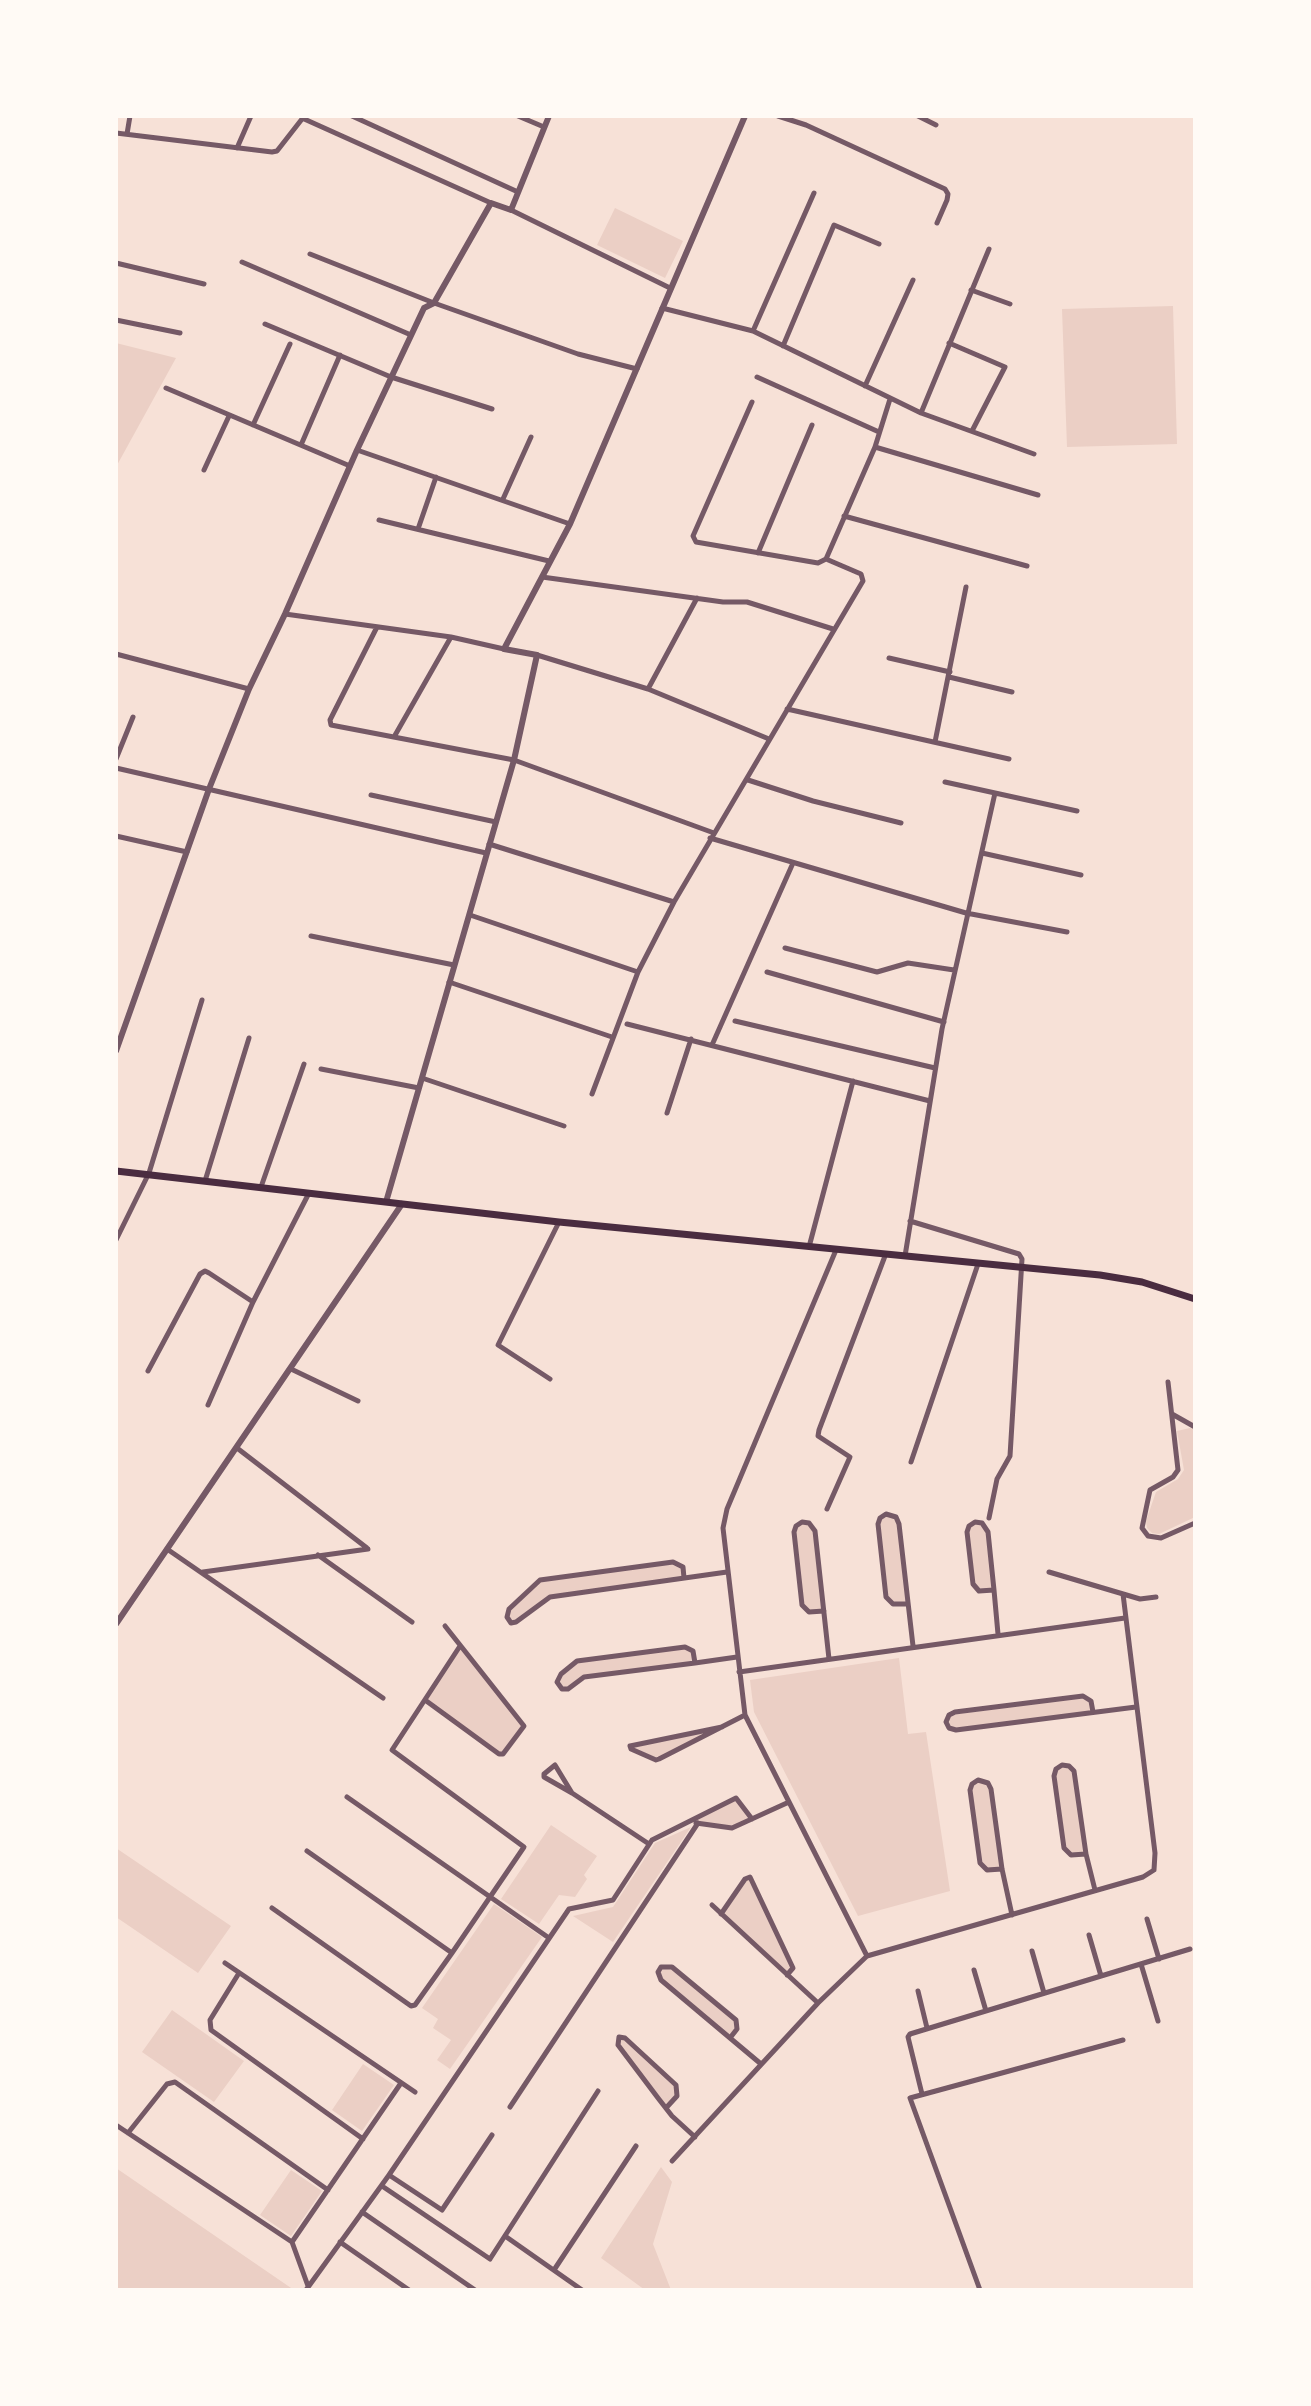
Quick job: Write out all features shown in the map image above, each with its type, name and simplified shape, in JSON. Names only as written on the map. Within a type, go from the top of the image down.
[{"type":"main road","points":[[116,1171],[559,1222],[1117,1277],[1195,1299]]},
{"type":"street","points":[[127,134],[130,116]]},
{"type":"street","points":[[237,148],[251,116]]},
{"type":"street","points":[[352,116],[518,192]]},
{"type":"street","points":[[518,116],[544,127]]},
{"type":"street","points":[[511,210],[549,116]]},
{"type":"street","points":[[504,649],[570,524],[745,116]]},
{"type":"street","points":[[778,116],[806,125],[945,189],[947,200],[937,223]]},
{"type":"street","points":[[918,116],[936,125]]},
{"type":"street","points":[[116,133],[277,151],[303,117],[511,210],[670,288]]},
{"type":"street","points":[[753,331],[814,193]]},
{"type":"street","points":[[116,1051],[209,789],[249,689],[424,308],[434,303],[491,203]]},
{"type":"street","points":[[783,346],[834,225],[879,244]]},
{"type":"street","points":[[921,413],[989,249]]},
{"type":"street","points":[[310,254],[434,303],[578,354],[637,369]]},
{"type":"street","points":[[242,262],[411,335]]},
{"type":"street","points":[[116,263],[204,284]]},
{"type":"street","points":[[865,386],[913,280]]},
{"type":"street","points":[[971,290],[1010,304]]},
{"type":"street","points":[[662,308],[753,331],[921,413],[1034,454]]},
{"type":"street","points":[[116,320],[180,333]]},
{"type":"street","points":[[265,324],[391,377],[492,409]]},
{"type":"street","points":[[949,343],[1005,367],[972,431]]},
{"type":"street","points":[[253,425],[290,344]]},
{"type":"street","points":[[301,445],[340,355]]},
{"type":"street","points":[[757,377],[879,432]]},
{"type":"street","points":[[166,388],[350,466]]},
{"type":"street","points":[[752,402],[693,536],[701,544],[818,563],[826,559],[875,447],[890,399]]},
{"type":"street","points":[[204,470],[229,416]]},
{"type":"street","points":[[758,553],[812,425]]},
{"type":"street","points":[[503,499],[531,437]]},
{"type":"street","points":[[875,447],[1038,495]]},
{"type":"street","points":[[357,450],[570,524]]},
{"type":"street","points":[[418,529],[436,477]]},
{"type":"street","points":[[844,516],[1027,566]]},
{"type":"street","points":[[379,520],[549,561]]},
{"type":"street","points":[[592,1094],[638,972],[674,902],[863,581],[861,574],[826,559]]},
{"type":"street","points":[[542,577],[747,602],[833,629]]},
{"type":"street","points":[[935,742],[966,587]]},
{"type":"street","points":[[648,689],[698,598]]},
{"type":"street","points":[[285,614],[451,637],[537,655],[648,689],[769,739]]},
{"type":"street","points":[[377,627],[330,720],[331,725],[514,760],[712,836],[793,863],[966,913],[1067,932]]},
{"type":"street","points":[[394,737],[451,637]]},
{"type":"street","points":[[116,654],[249,689]]},
{"type":"street","points":[[386,1202],[514,760],[537,655]]},
{"type":"street","points":[[889,658],[1012,692]]},
{"type":"street","points":[[787,709],[1009,759]]},
{"type":"street","points":[[116,759],[133,717]]},
{"type":"street","points":[[116,768],[486,853]]},
{"type":"street","points":[[748,780],[813,801],[901,823]]},
{"type":"street","points":[[945,782],[1077,811]]},
{"type":"street","points":[[905,1256],[954,970],[995,793]]},
{"type":"street","points":[[371,795],[496,822]]},
{"type":"street","points":[[116,836],[187,852]]},
{"type":"street","points":[[489,844],[674,902]]},
{"type":"street","points":[[982,853],[1081,875]]},
{"type":"street","points":[[711,1045],[793,863]]},
{"type":"street","points":[[470,915],[638,972]]},
{"type":"street","points":[[311,936],[454,965]]},
{"type":"street","points":[[785,948],[877,972],[908,963],[954,970]]},
{"type":"street","points":[[767,972],[944,1022]]},
{"type":"street","points":[[449,982],[612,1037]]},
{"type":"street","points":[[116,1240],[149,1173],[202,1000]]},
{"type":"street","points":[[735,1021],[935,1068]]},
{"type":"street","points":[[627,1024],[930,1101]]},
{"type":"street","points":[[205,1181],[249,1038]]},
{"type":"street","points":[[667,1113],[691,1039]]},
{"type":"street","points":[[261,1187],[304,1064]]},
{"type":"street","points":[[321,1069],[419,1088]]},
{"type":"street","points":[[422,1078],[564,1126]]},
{"type":"street","points":[[809,1247],[853,1081]]},
{"type":"street","points":[[208,1405],[253,1302],[309,1193]]},
{"type":"street","points":[[116,1624],[402,1204]]},
{"type":"street","points":[[910,1221],[1019,1254],[1022,1268],[1010,1456],[997,1479],[989,1518]]},
{"type":"street","points":[[550,1379],[498,1345],[559,1222]]},
{"type":"street","points":[[836,1250],[723,1528],[745,1715],[867,1956]]},
{"type":"street","points":[[827,1509],[850,1457],[818,1436],[819,1430],[885,1256]]},
{"type":"street","points":[[911,1462],[978,1264]]},
{"type":"street","points":[[148,1371],[200,1274],[205,1271],[209,1273],[253,1302]]},
{"type":"street","points":[[291,1369],[358,1401]]},
{"type":"street","points":[[1168,1382],[1178,1470],[1173,1477],[1150,1490],[1142,1528],[1148,1536],[1161,1538],[1195,1523]]},
{"type":"street","points":[[1172,1414],[1195,1427],[1177,1428],[1174,1433]]},
{"type":"street","points":[[202,1572],[368,1549],[237,1448]]},
{"type":"street","points":[[908,1604],[893,1604],[886,1597],[878,1524],[886,1514],[896,1517],[899,1524],[913,1646]]},
{"type":"street","points":[[824,1611],[809,1612],[802,1605],[794,1532],[802,1522],[814,1528],[824,1611],[829,1659]]},
{"type":"street","points":[[994,1590],[981,1591],[973,1586],[967,1532],[975,1522],[985,1525],[988,1532],[994,1590],[998,1634]]},
{"type":"street","points":[[167,1549],[383,1698]]},
{"type":"street","points":[[317,1554],[412,1622]]},
{"type":"street","points":[[684,1578],[682,1566],[672,1562],[540,1580],[509,1609],[507,1617],[511,1623],[516,1622],[550,1597],[727,1572]]},
{"type":"street","points":[[1049,1572],[1140,1599],[1156,1597]]},
{"type":"street","points":[[672,2161],[818,2003],[867,1956],[1143,1877],[1155,1869],[1123,1594]]},
{"type":"street","points":[[739,1672],[1125,1618]]},
{"type":"street","points":[[425,1700],[499,1754],[503,1754],[523,1729],[522,1723],[445,1626]]},
{"type":"street","points":[[272,1908],[411,2006],[415,2005],[523,1845],[393,1752],[393,1747],[460,1646]]},
{"type":"street","points":[[695,1663],[693,1651],[685,1647],[577,1661],[561,1674],[557,1682],[562,1689],[568,1689],[584,1677],[695,1663],[737,1657]]},
{"type":"street","points":[[1093,1712],[1090,1700],[1082,1696],[955,1712],[948,1716],[946,1722],[949,1728],[956,1730],[1136,1707]]},
{"type":"street","points":[[722,1727],[630,1746],[650,1760],[656,1760],[722,1727],[745,1715]]},
{"type":"street","points":[[572,1793],[555,1765],[544,1774],[544,1777],[649,1844]]},
{"type":"street","points":[[1086,1854],[1071,1855],[1064,1848],[1054,1776],[1056,1769],[1062,1765],[1074,1771],[1086,1854],[1095,1890]]},
{"type":"street","points":[[1002,1869],[987,1870],[980,1863],[970,1790],[978,1780],[988,1783],[991,1789],[1012,1915]]},
{"type":"street","points":[[347,1797],[549,1938]]},
{"type":"street","points":[[307,2288],[382,2186],[569,1909],[613,1900],[652,1840],[736,1798],[752,1819]]},
{"type":"street","points":[[689,1822],[732,1828],[789,1802]]},
{"type":"street","points":[[510,2107],[698,1823]]},
{"type":"street","points":[[307,1851],[452,1953]]},
{"type":"street","points":[[721,1914],[745,1879],[750,1877],[793,1968],[787,1975]]},
{"type":"street","points":[[712,1905],[818,2003]]},
{"type":"street","points":[[1147,1919],[1159,1959]]},
{"type":"street","points":[[1089,1935],[1101,1976]]},
{"type":"street","points":[[922,2094],[908,2037],[910,2034],[1190,1949]]},
{"type":"street","points":[[1032,1951],[1044,1993]]},
{"type":"street","points":[[225,1963],[415,2092]]},
{"type":"street","points":[[1141,1964],[1158,2021]]},
{"type":"street","points":[[730,2038],[737,2029],[736,2020],[672,1967],[661,1967],[658,1972],[661,1980],[730,2038],[761,2064]]},
{"type":"street","points":[[974,1970],[986,2011]]},
{"type":"street","points":[[239,1973],[210,2020],[209,2028],[363,2139]]},
{"type":"street","points":[[918,1991],[927,2028]]},
{"type":"street","points":[[666,2108],[677,2096],[676,2085],[625,2038],[619,2037],[618,2045],[666,2108],[695,2137]]},
{"type":"street","points":[[980,2290],[910,2098],[1123,2040]]},
{"type":"street","points":[[128,2133],[167,2084],[172,2082],[328,2190]]},
{"type":"street","points":[[292,2242],[401,2083]]},
{"type":"street","points":[[382,2186],[490,2259],[598,2091]]},
{"type":"street","points":[[116,2125],[292,2242],[307,2288]]},
{"type":"street","points":[[389,2175],[442,2210],[492,2135]]},
{"type":"street","points":[[554,2270],[636,2146]]},
{"type":"street","points":[[362,2212],[475,2290]]},
{"type":"street","points":[[505,2236],[582,2290]]},
{"type":"street","points":[[340,2242],[409,2290]]},
{"type":"shaded area","points":[[615,208],[683,241],[665,278],[597,245]]},
{"type":"shaded area","points":[[1173,306],[1177,444],[1067,447],[1062,309]]},
{"type":"shaded area","points":[[116,343],[176,358],[116,467]]},
{"type":"shaded area","points":[[1195,1429],[1195,1517],[1159,1534],[1152,1533],[1146,1521],[1156,1492],[1178,1479],[1184,1470],[1177,1431]]},
{"type":"shaded area","points":[[883,1516],[896,1517],[908,1604],[896,1605],[888,1600],[879,1521]]},
{"type":"shaded area","points":[[799,1523],[812,1525],[824,1611],[812,1612],[804,1608],[794,1529]]},
{"type":"shaded area","points":[[972,1523],[985,1525],[994,1590],[975,1588],[967,1529]]},
{"type":"shaded area","points":[[673,1562],[681,1565],[684,1578],[550,1597],[514,1623],[507,1613],[540,1580]]},
{"type":"shaded area","points":[[460,1646],[524,1726],[501,1755],[425,1700]]},
{"type":"shaded area","points":[[685,1647],[691,1649],[695,1662],[584,1677],[565,1689],[558,1679],[577,1661]]},
{"type":"shaded area","points":[[899,1658],[908,1734],[926,1732],[950,1891],[858,1916],[754,1712],[750,1680]]},
{"type":"shaded area","points":[[1087,1697],[1093,1712],[956,1730],[947,1724],[949,1715]]},
{"type":"shaded area","points":[[722,1727],[659,1759],[631,1749],[631,1744]]},
{"type":"shaded area","points":[[1058,1767],[1072,1768],[1086,1854],[1074,1855],[1066,1851],[1054,1772]]},
{"type":"shaded area","points":[[974,1782],[988,1783],[1002,1869],[990,1870],[982,1866],[970,1787]]},
{"type":"shaded area","points":[[736,1798],[752,1819],[732,1828],[689,1822]]},
{"type":"shaded area","points":[[551,1825],[597,1856],[584,1875],[587,1879],[575,1897],[559,1895],[539,1924],[501,1899]]},
{"type":"shaded area","points":[[691,1827],[613,1942],[573,1916],[613,1907],[655,1843]]},
{"type":"shaded area","points":[[116,1848],[231,1926],[198,1973],[116,1917]]},
{"type":"shaded area","points":[[747,1877],[793,1968],[787,1975],[721,1914]]},
{"type":"shaded area","points":[[494,1904],[542,1937],[450,2069],[437,2060],[451,2040],[433,2028],[438,2019],[422,2008]]},
{"type":"shaded area","points":[[667,1965],[737,2023],[730,2038],[661,1980],[658,1972]]},
{"type":"shaded area","points":[[172,2010],[244,2061],[214,2102],[142,2052]]},
{"type":"shaded area","points":[[620,2037],[674,2082],[678,2092],[666,2108],[618,2045]]},
{"type":"shaded area","points":[[363,2064],[394,2085],[362,2131],[332,2110]]},
{"type":"shaded area","points":[[661,2167],[672,2182],[653,2244],[671,2290],[645,2290],[601,2258]]},
{"type":"shaded area","points":[[116,2168],[189,2218],[294,2290],[116,2290]]},
{"type":"shaded area","points":[[291,2170],[322,2191],[291,2236],[260,2215]]}]
